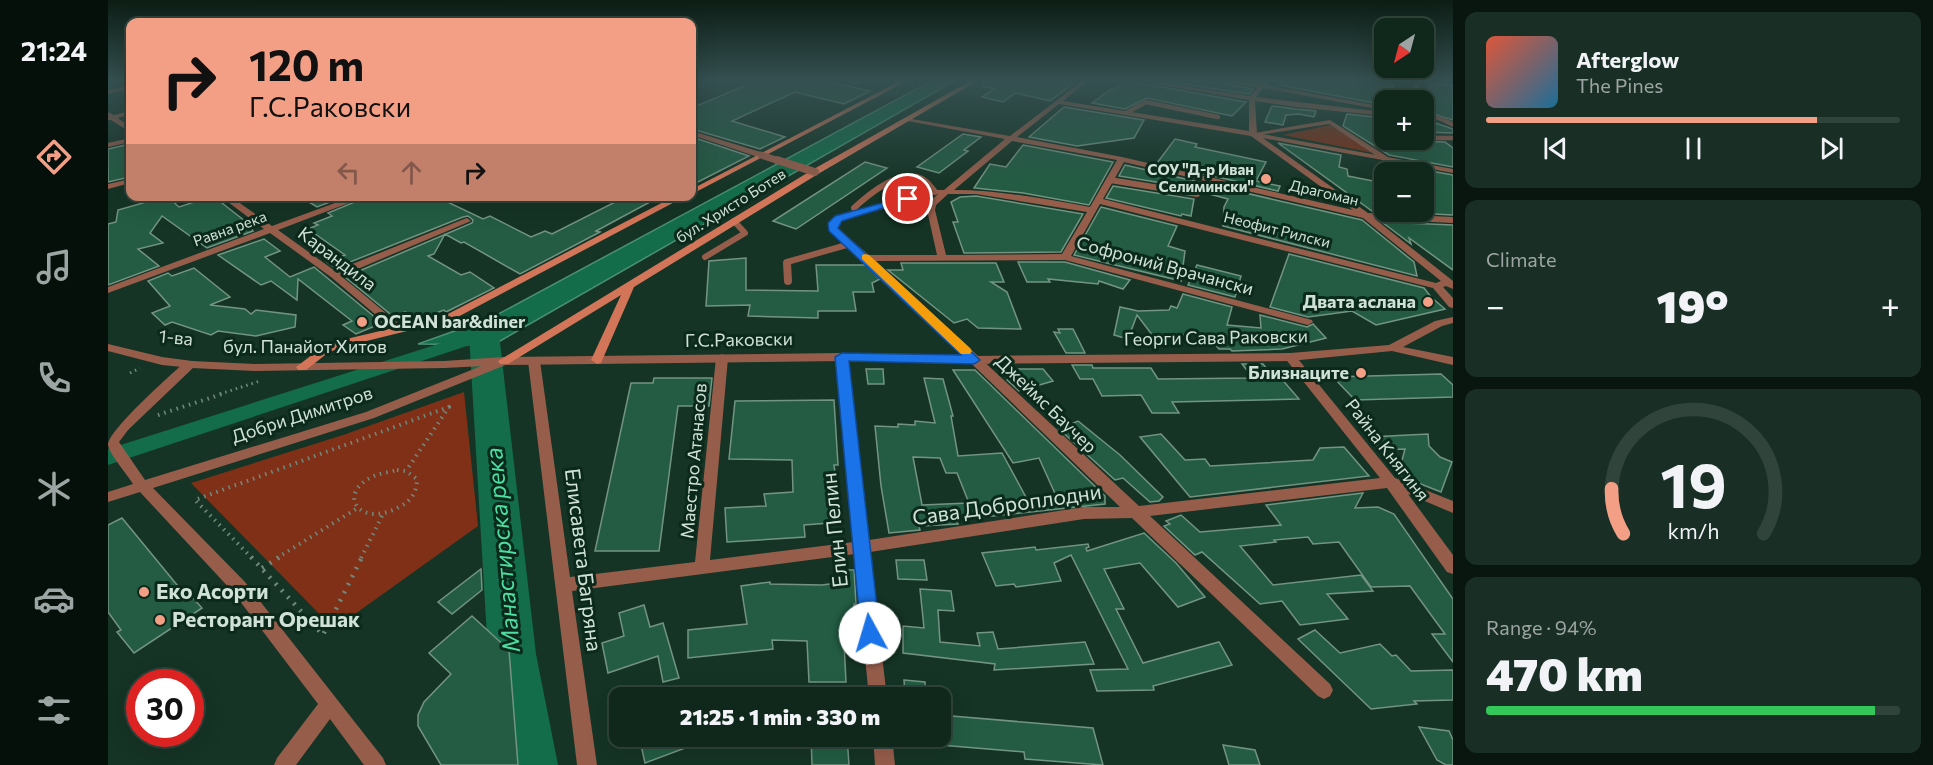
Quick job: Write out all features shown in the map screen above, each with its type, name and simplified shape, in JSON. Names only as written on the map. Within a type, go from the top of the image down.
[{"type":"main road","name":"бул. Христо Ботев","points":[[696,190],[837,116]]},
{"type":"main road","name":"бул. Христо Ботев","points":[[504,361],[815,172],[914,116]]},
{"type":"main road","name":"бул. Христо Ботев","points":[[302,367],[325,350],[346,342],[448,318],[672,201]]},
{"type":"main road","points":[[597,360],[629,287]]},
{"type":"street","points":[[942,256],[931,210],[940,192],[1041,116]]},
{"type":"street","points":[[1142,116],[1453,171]]},
{"type":"street","points":[[1253,116],[1253,134]]},
{"type":"street","points":[[1329,122],[1331,116]]},
{"type":"street","points":[[109,117],[126,128]]},
{"type":"street","points":[[1434,117],[1453,118]]},
{"type":"street","points":[[1440,118],[1453,125]]},
{"type":"street","name":"Драгоман","points":[[908,119],[1122,159],[1366,216],[1453,220]]},
{"type":"street","points":[[1253,134],[1329,122],[1387,159]]},
{"type":"street","points":[[1253,134],[1366,216],[1446,285],[1453,305]]},
{"type":"street","points":[[696,135],[815,172]]},
{"type":"street","points":[[108,145],[126,141]]},
{"type":"street","points":[[1065,257],[1122,159]]},
{"type":"street","points":[[108,187],[126,182]]},
{"type":"street","points":[[940,192],[1023,198],[1092,210]]},
{"type":"street","name":"Джеймс Баучер","points":[[940,192],[838,219],[833,223],[833,229],[867,258],[1133,512],[1324,690]]},
{"type":"street","name":"Карандила","points":[[231,201],[334,275],[399,329]]},
{"type":"street","name":"Равна река","points":[[108,290],[349,201]]},
{"type":"street","name":"Неофит Рилски","points":[[1099,201],[1446,285]]},
{"type":"street","points":[[334,275],[467,221]]},
{"type":"street","name":"Софроний Врачански","points":[[867,258],[1065,257],[1308,322]]},
{"type":"street","name":"Георги Сава Раковски","points":[[974,360],[1290,357],[1392,348],[1439,323],[1453,320]]},
{"type":"street","name":"бул. Панайот Хитов","points":[[108,347],[130,356],[190,364],[319,367],[469,364],[504,361]]},
{"type":"street","points":[[1392,348],[1453,361]]},
{"type":"street","name":"Г.С.Раковски","points":[[504,361],[842,357],[974,360]]},
{"type":"street","name":"Елин Пелин","points":[[842,357],[877,687]]},
{"type":"street","name":"Райна Княгиня","points":[[1290,357],[1391,482],[1453,567]]},
{"type":"street","name":"Маестро Атанасов","points":[[702,567],[722,358]]},
{"type":"street","name":"Добри Димитров","points":[[108,497],[370,415],[504,361]]},
{"type":"street","name":"Елисавета Багряна","points":[[534,361],[587,765]]},
{"type":"street","points":[[190,364],[110,437],[142,486],[239,587],[376,765]]},
{"type":"street","name":"Сава Доброплодни","points":[[563,585],[861,547],[1084,513],[1133,512],[1391,482],[1453,507]]},
{"type":"street","points":[[284,765],[329,705]]},
{"type":"street","points":[[883,747],[885,765]]},
{"type":"lane","points":[[1212,116],[1218,117]]},
{"type":"lane","points":[[1434,138],[1453,138]]},
{"type":"lane","points":[[856,213],[854,208],[857,205],[897,177],[909,176],[926,181],[940,192]]},
{"type":"lane","points":[[1110,180],[1197,194]]},
{"type":"lane","points":[[705,257],[745,233],[734,221]]},
{"type":"lane","points":[[788,281],[787,262],[850,244]]},
{"type":"path","points":[[157,416],[268,379]]},
{"type":"path","points":[[383,514],[323,635],[262,568],[195,500],[449,407],[406,471]]},
{"type":"path","points":[[386,471],[406,471],[417,479],[416,492],[403,505],[383,514],[372,515],[356,510],[353,496],[366,481],[386,471]]},
{"type":"path","points":[[262,568],[356,510]]},
{"type":"shaded area","points":[[867,116],[894,116],[493,345],[418,344],[491,318]]},
{"type":"shaded area","points":[[1330,125],[1372,151],[1373,153],[1283,135]]},
{"type":"shaded area","points":[[464,392],[478,526],[334,629],[191,483],[343,435]]},
{"type":"building","points":[[696,116],[744,116],[732,121],[785,137],[760,149],[696,130]]},
{"type":"building","points":[[1054,116],[1118,116],[1144,120],[1134,138],[1077,146],[1029,137]]},
{"type":"building","points":[[1268,116],[1286,116],[1283,125],[1265,122]]},
{"type":"building","points":[[1346,116],[1374,117],[1374,146],[1343,126]]},
{"type":"building","points":[[1439,116],[1453,116],[1453,120]]},
{"type":"building","points":[[1434,122],[1453,129],[1453,133],[1434,132]]},
{"type":"building","points":[[963,134],[981,137],[964,150],[968,151],[939,173],[917,167]]},
{"type":"building","points":[[696,138],[749,156],[696,183]]},
{"type":"building","points":[[1175,139],[1197,144],[1195,147],[1266,162],[1256,181],[1280,186],[1278,191],[1157,163]]},
{"type":"building","points":[[1434,142],[1445,142],[1453,148],[1453,167],[1434,162],[1389,155],[1381,150],[1434,150]]},
{"type":"building","points":[[1278,143],[1341,155],[1339,167],[1347,169],[1348,176],[1374,181],[1374,211]]},
{"type":"building","points":[[126,145],[126,178],[108,182],[108,149]]},
{"type":"building","points":[[1023,145],[1113,162],[1089,205],[1023,193],[974,188],[990,164],[1006,167]]},
{"type":"building","points":[[865,162],[887,168],[796,229],[773,221]]},
{"type":"building","points":[[1125,165],[1362,220],[1414,262],[1417,276],[1223,226],[1224,207],[1228,199],[1198,189],[1119,176]]},
{"type":"building","points":[[1434,172],[1453,175],[1453,215],[1434,214]]},
{"type":"building","points":[[1113,186],[1194,199],[1191,216],[1182,214],[1181,216],[1106,198]]},
{"type":"building","points":[[976,196],[1083,214],[1061,252],[964,253],[953,222],[958,222],[951,202],[960,197]]},
{"type":"building","points":[[150,201],[172,201],[179,207],[198,201],[219,201],[250,225],[253,231],[207,248],[162,216],[150,233],[163,243],[138,249],[159,266],[108,285],[108,224],[116,222],[118,210]]},
{"type":"building","points":[[307,201],[333,201],[317,207]]},
{"type":"building","points":[[357,201],[445,201],[483,219],[490,216],[531,237],[545,231],[552,234],[617,201],[652,201],[596,231],[600,232],[520,274],[464,242],[461,243],[445,234],[472,223],[473,220],[468,216],[335,268],[327,262],[345,255],[308,229],[318,225],[314,223],[332,216],[328,213]]},
{"type":"building","points":[[1101,207],[1177,226],[1168,246],[1185,251],[1181,281],[1074,255]]},
{"type":"building","points":[[1382,222],[1453,225],[1453,270],[1409,238],[1411,244]]},
{"type":"building","points":[[445,235],[434,254],[428,256],[461,275],[470,272],[494,288],[446,312],[444,310],[414,321],[405,312],[394,317],[345,277]]},
{"type":"building","points":[[264,239],[280,251],[265,257],[290,277],[314,267],[382,323],[356,334],[343,325],[352,321],[298,279],[297,300],[271,281],[261,285],[218,255]]},
{"type":"building","points":[[1289,254],[1424,288],[1445,309],[1376,325],[1352,311],[1308,317],[1270,307]]},
{"type":"building","points":[[746,258],[746,290],[818,291],[816,265],[866,265],[880,279],[872,283],[874,292],[853,292],[856,311],[818,311],[818,318],[748,316],[750,305],[706,306],[709,261]]},
{"type":"building","points":[[1018,262],[1065,262],[1130,280],[1123,289],[1099,281],[1098,284],[1048,279],[1050,282],[1027,282]]},
{"type":"building","points":[[901,263],[996,263],[1004,282],[991,282],[1007,292],[1021,329],[978,328],[967,319],[954,323],[888,270],[903,270]]},
{"type":"building","points":[[1197,265],[1241,276],[1235,297],[1188,285]]},
{"type":"building","points":[[194,268],[230,297],[210,305],[245,309],[251,314],[256,310],[296,315],[295,327],[256,336],[218,331],[211,335],[172,322],[165,325],[152,313],[170,306],[148,281],[168,273],[172,276]]},
{"type":"building","points":[[1183,294],[1232,307],[1227,325],[1261,328],[1260,315],[1307,327],[1313,324],[1326,338],[1282,349],[1232,351],[1219,349],[1206,334],[1153,336],[1137,315],[1128,339],[1114,335],[1120,307],[1138,311],[1169,310],[1171,306],[1177,308]]},
{"type":"building","points":[[1058,329],[1073,329],[1085,353],[1066,353],[1054,332],[1060,333]]},
{"type":"building","points":[[1242,364],[1263,364],[1274,378],[1280,377],[1299,399],[1172,402],[1179,413],[1152,413],[1141,395],[1102,396],[1093,379],[1080,379],[1072,365],[1092,365],[1093,368],[1151,368],[1158,379],[1253,378]]},
{"type":"building","points":[[866,369],[883,369],[884,384],[868,384]]},
{"type":"building","points":[[1017,369],[1043,369],[1053,381],[1019,391],[1007,380]]},
{"type":"building","points":[[953,370],[975,370],[1105,496],[1105,504],[956,520],[958,524],[919,526],[920,530],[889,533],[881,486],[875,426],[915,425],[915,421],[935,423],[924,378],[943,379],[953,416],[951,416],[958,456],[1002,453],[1027,499],[1057,498],[1039,458],[1013,463]],"holes":[[[913,457],[940,458],[946,473],[957,473],[969,503],[922,505]]]},
{"type":"building","points":[[1441,374],[1453,385],[1453,397],[1355,400],[1333,377]]},
{"type":"building","points":[[654,378],[712,378],[709,406],[678,406],[659,551],[595,551],[631,383],[653,383]]},
{"type":"building","points":[[834,400],[838,465],[834,465],[842,522],[804,525],[805,537],[727,542],[725,508],[766,506],[764,494],[793,492],[792,460],[729,459],[735,401]]},
{"type":"building","points":[[1078,421],[1120,455],[1163,497],[1159,501],[1150,502],[1123,478],[1115,480],[1059,429]]},
{"type":"building","points":[[1161,434],[1185,460],[1205,459],[1210,466],[1313,460],[1320,448],[1344,447],[1369,476],[1190,497],[1140,437]]},
{"type":"building","points":[[1428,434],[1429,446],[1440,457],[1452,462],[1441,492],[1398,475],[1405,449],[1380,450],[1370,437]]},
{"type":"building","points":[[1363,493],[1355,508],[1378,507],[1394,514],[1453,599],[1453,662],[1432,634],[1445,634],[1410,586],[1371,587],[1339,542],[1313,544],[1308,537],[1240,546],[1273,585],[1361,575],[1373,591],[1327,594],[1348,619],[1300,625],[1282,601],[1260,604],[1202,552],[1195,555],[1164,526],[1170,524],[1166,521],[1181,515],[1200,532],[1281,525],[1266,505]]},
{"type":"building","points":[[122,518],[182,591],[185,589],[202,608],[134,653],[117,632],[121,630],[108,612],[108,525]]},
{"type":"building","points":[[1144,533],[1176,563],[1205,597],[1178,607],[1140,563],[1104,569],[1124,609],[1116,609],[1143,663],[1219,642],[1232,665],[1153,686],[1154,690],[1097,691],[1090,670],[1128,669],[1071,555],[1054,563],[1061,581],[1016,587],[1014,584],[996,586],[982,553],[1088,544],[1087,551]]},
{"type":"building","points":[[896,560],[924,560],[927,580],[898,579]]},
{"type":"building","points":[[481,569],[482,590],[452,614],[438,602]]},
{"type":"building","points":[[836,570],[854,570],[856,643],[844,642],[846,682],[809,682],[807,641],[772,640],[773,649],[688,658],[688,630],[747,624],[741,586],[770,582],[770,584],[822,585],[837,583]]},
{"type":"building","points":[[920,589],[951,591],[954,611],[938,610],[940,642],[980,646],[977,633],[993,632],[998,649],[1085,642],[1094,664],[994,670],[995,664],[903,653],[903,626],[924,628]]},
{"type":"building","points":[[644,605],[650,627],[663,623],[679,678],[663,682],[658,656],[608,673],[602,643],[624,636],[619,613]]},
{"type":"building","points":[[472,616],[509,650],[518,765],[441,765],[418,726],[418,715],[424,702],[451,674],[429,653]]},
{"type":"building","points":[[1315,630],[1340,653],[1380,644],[1392,656],[1396,655],[1411,671],[1453,670],[1453,700],[1414,701],[1417,704],[1371,709],[1298,639]]},
{"type":"building","points":[[904,680],[925,682],[925,687],[904,687]]},
{"type":"building","points":[[951,716],[1093,728],[1103,765],[1025,759],[1024,752],[951,746]]},
{"type":"building","points":[[1419,727],[1449,731],[1453,740],[1453,765],[1446,765],[1437,760]]},
{"type":"building","points":[[1223,745],[1255,750],[1260,765],[1229,765]]},
{"type":"building","points":[[641,747],[688,747],[645,763]]},
{"type":"building","points":[[811,747],[848,747],[849,765],[812,765]]},
{"type":"waterway","name":"Манастирска река","points":[[484,334],[512,654],[531,765]]},
{"type":"waterway","points":[[108,457],[476,337]]},
{"type":"slow traffic","points":[[865,257],[965,351]]},
{"type":"place","name":"СОУ \"Д-р Иван Селимински\"","points":[[1266,179]]},
{"type":"place","name":"Двата аслана","points":[[1428,302]]},
{"type":"place","name":"OCEAN bar&diner","points":[[362,322]]},
{"type":"place","name":"Близнаците","points":[[1361,373]]},
{"type":"place","name":"Еко Асорти","points":[[144,592]]},
{"type":"place","name":"Ресторант Орешак","points":[[160,620]]},
{"type":"route","points":[[870,633],[842,357],[974,360],[867,258],[833,229],[833,223],[838,219],[908,199]]}]
